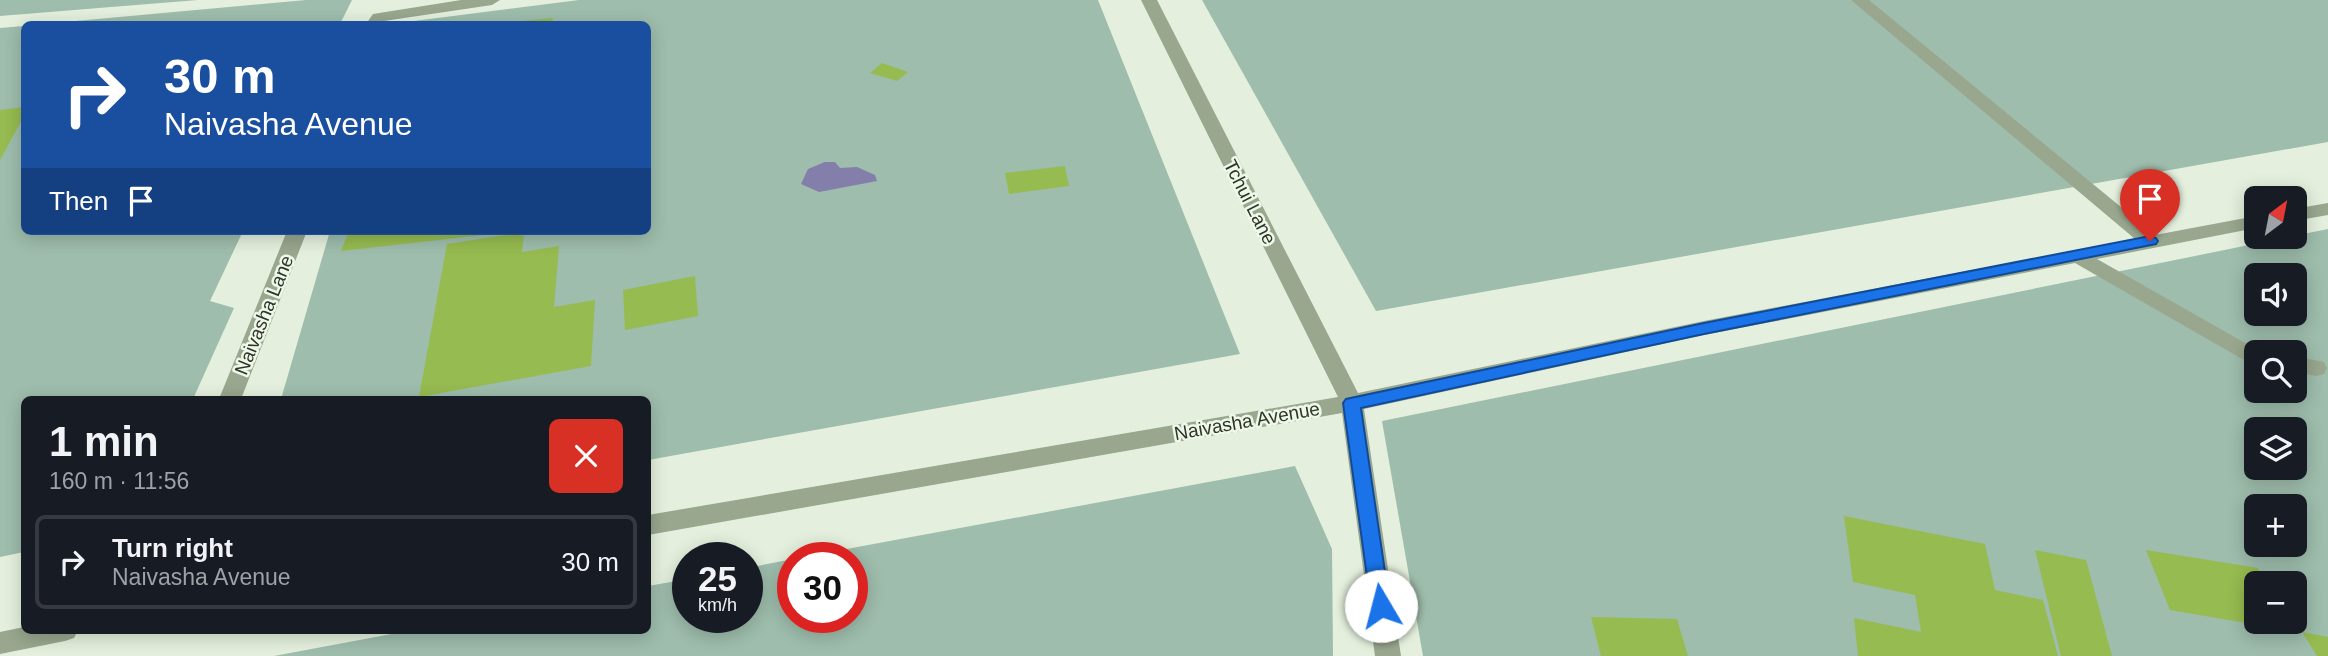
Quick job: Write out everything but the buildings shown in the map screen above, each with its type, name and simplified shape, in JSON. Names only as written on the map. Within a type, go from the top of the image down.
[{"type":"street","points":[[376,21],[379,17],[492,0]]},
{"type":"street","name":"Tchui Lane","points":[[1149,0],[1352,403],[1388,656]]},
{"type":"street","points":[[1859,0],[2150,241]]},
{"type":"street","points":[[2307,213],[2328,209]]},
{"type":"street","name":"Naivasha Avenue","points":[[651,524],[1352,403],[1704,328],[2244,224]]},
{"type":"street","name":"Naivasha Lane","points":[[231,396],[295,235]]},
{"type":"street","points":[[2075,255],[2244,352]]},
{"type":"street","points":[[2307,366],[2316,368]]},
{"type":"street","points":[[0,643],[45,634]]},
{"type":"green space","points":[[0,0],[198,0],[0,16]]},
{"type":"green space","points":[[306,0],[352,0],[342,21],[76,21]]},
{"type":"green space","points":[[579,0],[1098,0],[1240,354],[651,459],[651,396],[282,396],[329,235],[651,235],[651,21],[414,21]]},
{"type":"green space","points":[[1202,0],[2328,0],[2328,142],[1376,311]]},
{"type":"green space","points":[[21,26],[21,235],[241,235],[210,301],[234,308],[194,396],[21,396],[21,553],[0,557],[0,28]]},
{"type":"green space","points":[[2328,229],[2328,656],[1423,656],[1382,421],[2244,246],[2244,249],[2307,249],[2307,233]]},
{"type":"green space","points":[[1295,466],[1332,549],[1333,656],[274,656],[392,634],[651,634],[651,585],[672,582],[672,633],[763,633],[763,565],[777,562],[777,633],[868,633],[868,545]]},
{"type":"shaded area","points":[[825,162],[835,162],[840,168],[857,167],[875,175],[877,181],[819,192],[801,184],[808,169]]},
{"type":"route","points":[[1381,606],[1352,403],[1704,328],[2150,241]]}]
